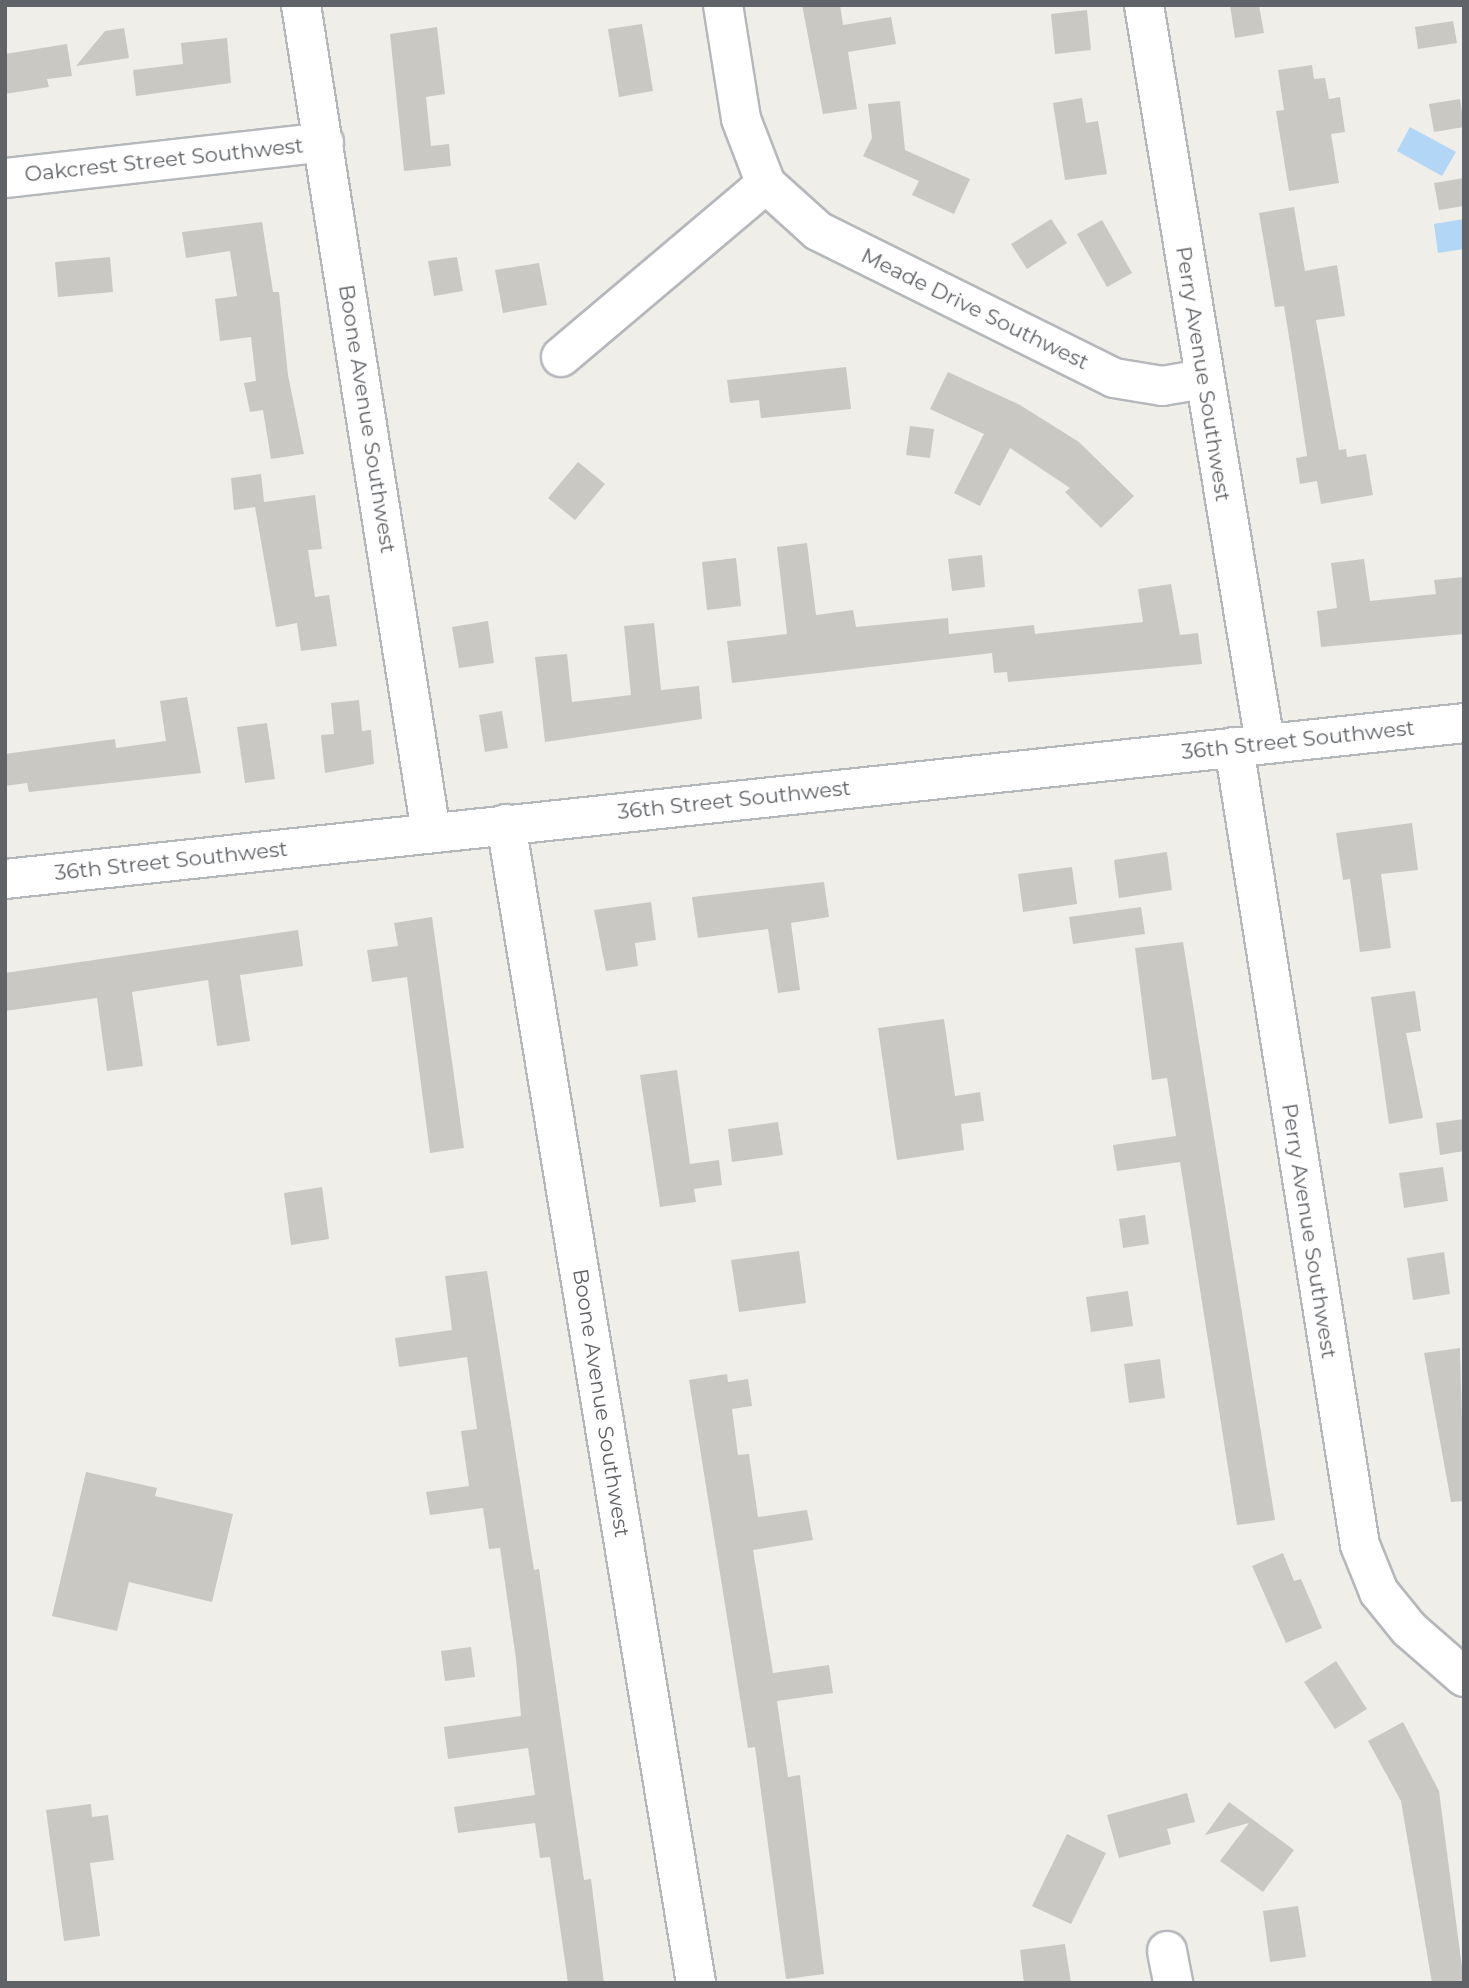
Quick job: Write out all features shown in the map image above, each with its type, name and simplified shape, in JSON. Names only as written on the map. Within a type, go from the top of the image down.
[{"type":"street","name":"Boone Avenue Southwest","points":[[301,5],[431,832]]},
{"type":"street","points":[[561,357],[766,184],[741,119],[723,5]]},
{"type":"street","name":"Perry Avenue Southwest","points":[[1144,5],[1203,379],[1250,745],[1360,1545],[1379,1592],[1409,1629],[1464,1677]]},
{"type":"street","name":"Oakcrest Street Southwest","points":[[5,178],[324,142]]},
{"type":"street","name":"Meade Drive Southwest","points":[[766,184],[818,231],[1114,378],[1162,386],[1203,379]]},
{"type":"street","name":"36th Street Southwest","points":[[5,879],[1464,723]]},
{"type":"street","name":"Boone Avenue Southwest","points":[[506,824],[696,1983]]},
{"type":"water","points":[[1410,127],[1456,152],[1442,176],[1397,151]]},
{"type":"water","points":[[1464,219],[1464,249],[1438,253],[1434,224]]},
{"type":"building","points":[[802,5],[840,5],[843,25],[891,17],[896,44],[848,52],[857,109],[823,114]]},
{"type":"building","points":[[1230,5],[1259,5],[1264,33],[1235,38]]},
{"type":"building","points":[[1087,10],[1091,50],[1055,54],[1051,14]]},
{"type":"building","points":[[1453,21],[1457,43],[1418,49],[1415,27]]},
{"type":"building","points":[[642,24],[653,91],[619,97],[608,29]]},
{"type":"building","points":[[437,27],[445,94],[426,97],[431,146],[449,144],[451,166],[404,171],[390,34]]},
{"type":"building","points":[[124,28],[129,58],[76,66],[105,31]]},
{"type":"building","points":[[227,38],[231,83],[136,96],[133,70],[183,64],[181,43]]},
{"type":"building","points":[[67,44],[72,76],[47,79],[49,87],[5,94],[5,54]]},
{"type":"building","points":[[1312,65],[1314,79],[1325,78],[1329,99],[1340,97],[1345,132],[1331,134],[1339,183],[1289,191],[1276,111],[1284,110],[1278,70]]},
{"type":"building","points":[[1082,98],[1086,123],[1098,121],[1107,174],[1065,180],[1053,103]]},
{"type":"building","points":[[1460,99],[1464,127],[1434,132],[1429,104]]},
{"type":"building","points":[[900,101],[905,150],[970,179],[954,214],[912,195],[919,181],[863,156],[872,138],[868,104]]},
{"type":"building","points":[[1464,178],[1464,206],[1439,210],[1434,183]]},
{"type":"building","points":[[1294,207],[1305,271],[1337,265],[1345,316],[1316,320],[1339,450],[1346,449],[1347,457],[1366,454],[1373,495],[1321,504],[1317,481],[1300,484],[1296,458],[1307,456],[1291,349],[1284,306],[1275,307],[1259,213]]},
{"type":"building","points":[[1051,219],[1067,243],[1027,269],[1011,244]]},
{"type":"building","points":[[1102,220],[1132,273],[1107,287],[1077,234]]},
{"type":"building","points":[[262,222],[273,292],[279,292],[288,375],[304,454],[271,459],[263,410],[250,412],[244,383],[256,381],[251,337],[220,341],[215,299],[237,296],[230,251],[186,258],[182,232]]},
{"type":"building","points":[[110,257],[113,292],[58,297],[55,262]]},
{"type":"building","points":[[457,257],[463,291],[434,296],[428,261]]},
{"type":"building","points":[[539,263],[547,305],[503,313],[495,270]]},
{"type":"building","points":[[846,367],[851,409],[761,418],[759,400],[730,403],[727,380]]},
{"type":"building","points":[[948,372],[1020,405],[1079,442],[1134,496],[1101,528],[1065,492],[1070,488],[1010,448],[980,506],[954,493],[984,434],[930,409]]},
{"type":"building","points":[[910,426],[934,429],[930,458],[906,455]]},
{"type":"building","points":[[578,462],[605,484],[575,520],[548,498]]},
{"type":"building","points":[[261,474],[264,502],[315,495],[322,549],[308,550],[315,597],[329,595],[337,646],[301,651],[297,623],[276,627],[255,507],[234,510],[231,478]]},
{"type":"building","points":[[807,543],[816,615],[853,610],[856,627],[948,618],[949,634],[1034,625],[1035,634],[1143,622],[1138,589],[1171,584],[1180,635],[1198,633],[1202,664],[1008,682],[1007,672],[994,673],[992,653],[732,683],[727,641],[787,634],[777,547]]},
{"type":"building","points":[[982,555],[985,587],[952,591],[948,559]]},
{"type":"building","points":[[736,558],[741,606],[707,610],[702,562]]},
{"type":"building","points":[[1364,559],[1370,601],[1436,594],[1434,580],[1464,577],[1464,634],[1321,647],[1317,611],[1337,608],[1331,563]]},
{"type":"building","points":[[488,621],[494,663],[459,668],[452,627]]},
{"type":"building","points":[[654,623],[661,690],[699,686],[702,719],[545,742],[535,657],[567,654],[572,702],[631,695],[624,626]]},
{"type":"building","points":[[187,697],[201,773],[29,792],[27,783],[5,786],[5,754],[115,739],[116,748],[166,741],[160,701]]},
{"type":"building","points":[[359,700],[362,731],[371,730],[374,764],[325,773],[321,735],[334,734],[331,703]]},
{"type":"building","points":[[502,711],[508,748],[485,752],[479,715]]},
{"type":"building","points":[[267,723],[275,779],[245,783],[237,727]]},
{"type":"building","points":[[1412,823],[1418,870],[1381,874],[1391,948],[1360,952],[1350,879],[1343,880],[1336,833]]},
{"type":"building","points":[[1167,852],[1172,890],[1119,898],[1114,860]]},
{"type":"building","points":[[1072,867],[1077,904],[1023,912],[1018,874]]},
{"type":"building","points":[[824,882],[829,917],[791,923],[800,990],[778,993],[768,929],[698,938],[692,897]]},
{"type":"building","points":[[651,902],[656,940],[635,943],[638,966],[606,971],[594,910]]},
{"type":"building","points":[[1141,907],[1145,934],[1073,944],[1069,917]]},
{"type":"building","points":[[432,917],[464,1148],[430,1153],[407,977],[372,982],[367,950],[398,946],[394,923]]},
{"type":"building","points":[[298,930],[303,966],[240,975],[250,1041],[217,1046],[208,980],[132,992],[143,1066],[107,1071],[97,998],[5,1011],[5,973]]},
{"type":"building","points":[[1183,942],[1275,1520],[1237,1525],[1180,1162],[1117,1171],[1113,1145],[1176,1136],[1167,1078],[1152,1080],[1135,948]]},
{"type":"building","points":[[1415,991],[1421,1031],[1406,1033],[1423,1118],[1389,1124],[1371,997]]},
{"type":"building","points":[[944,1019],[955,1096],[980,1092],[984,1121],[961,1124],[964,1150],[897,1160],[878,1028]]},
{"type":"building","points":[[677,1070],[690,1164],[719,1160],[722,1185],[694,1189],[696,1202],[660,1207],[640,1075]]},
{"type":"building","points":[[1464,1119],[1464,1151],[1440,1155],[1436,1123]]},
{"type":"building","points":[[778,1122],[783,1155],[732,1162],[728,1129]]},
{"type":"building","points":[[1443,1167],[1448,1201],[1404,1208],[1399,1173]]},
{"type":"building","points":[[322,1187],[329,1239],[291,1245],[284,1193]]},
{"type":"building","points":[[1145,1215],[1149,1244],[1123,1248],[1119,1219]]},
{"type":"building","points":[[799,1251],[806,1303],[739,1312],[731,1260]]},
{"type":"building","points":[[1444,1252],[1450,1294],[1413,1300],[1407,1258]]},
{"type":"building","points":[[487,1271],[534,1570],[539,1569],[584,1880],[591,1879],[604,1983],[568,1983],[550,1857],[540,1858],[535,1823],[458,1833],[454,1807],[535,1795],[528,1748],[448,1759],[444,1727],[521,1716],[516,1659],[500,1548],[489,1549],[483,1508],[430,1515],[426,1492],[469,1486],[461,1431],[477,1429],[467,1357],[399,1367],[395,1338],[452,1330],[445,1276]]},
{"type":"building","points":[[1128,1291],[1133,1326],[1091,1332],[1086,1297]]},
{"type":"building","points":[[1460,1348],[1464,1501],[1451,1502],[1424,1353]]},
{"type":"building","points":[[1160,1359],[1165,1398],[1129,1403],[1124,1364]]},
{"type":"building","points":[[727,1374],[728,1382],[748,1379],[752,1406],[732,1409],[738,1455],[749,1454],[758,1517],[807,1510],[813,1540],[753,1550],[773,1673],[829,1665],[833,1693],[777,1701],[788,1777],[800,1775],[824,1974],[786,1979],[755,1747],[748,1748],[689,1380]]},
{"type":"building","points":[[86,1472],[157,1488],[155,1496],[233,1514],[212,1602],[129,1582],[117,1631],[52,1616]]},
{"type":"building","points":[[1283,1553],[1294,1581],[1301,1579],[1322,1628],[1286,1643],[1252,1566]]},
{"type":"building","points":[[471,1647],[475,1677],[445,1681],[441,1651]]},
{"type":"building","points":[[1336,1661],[1367,1709],[1335,1729],[1304,1682]]},
{"type":"building","points":[[1403,1722],[1439,1791],[1464,1983],[1432,1983],[1401,1801],[1368,1741]]},
{"type":"building","points":[[1187,1793],[1195,1822],[1167,1829],[1171,1844],[1119,1858],[1107,1815]]},
{"type":"building","points":[[1229,1802],[1294,1850],[1263,1892],[1220,1861],[1249,1823],[1205,1835]]},
{"type":"building","points":[[91,1804],[92,1817],[108,1815],[114,1860],[90,1863],[100,1936],[64,1941],[46,1810]]},
{"type":"building","points":[[1067,1834],[1106,1853],[1071,1924],[1032,1906]]},
{"type":"building","points":[[1298,1906],[1306,1957],[1270,1962],[1263,1911]]},
{"type":"building","points":[[1065,1944],[1071,1983],[1024,1983],[1020,1950]]}]
